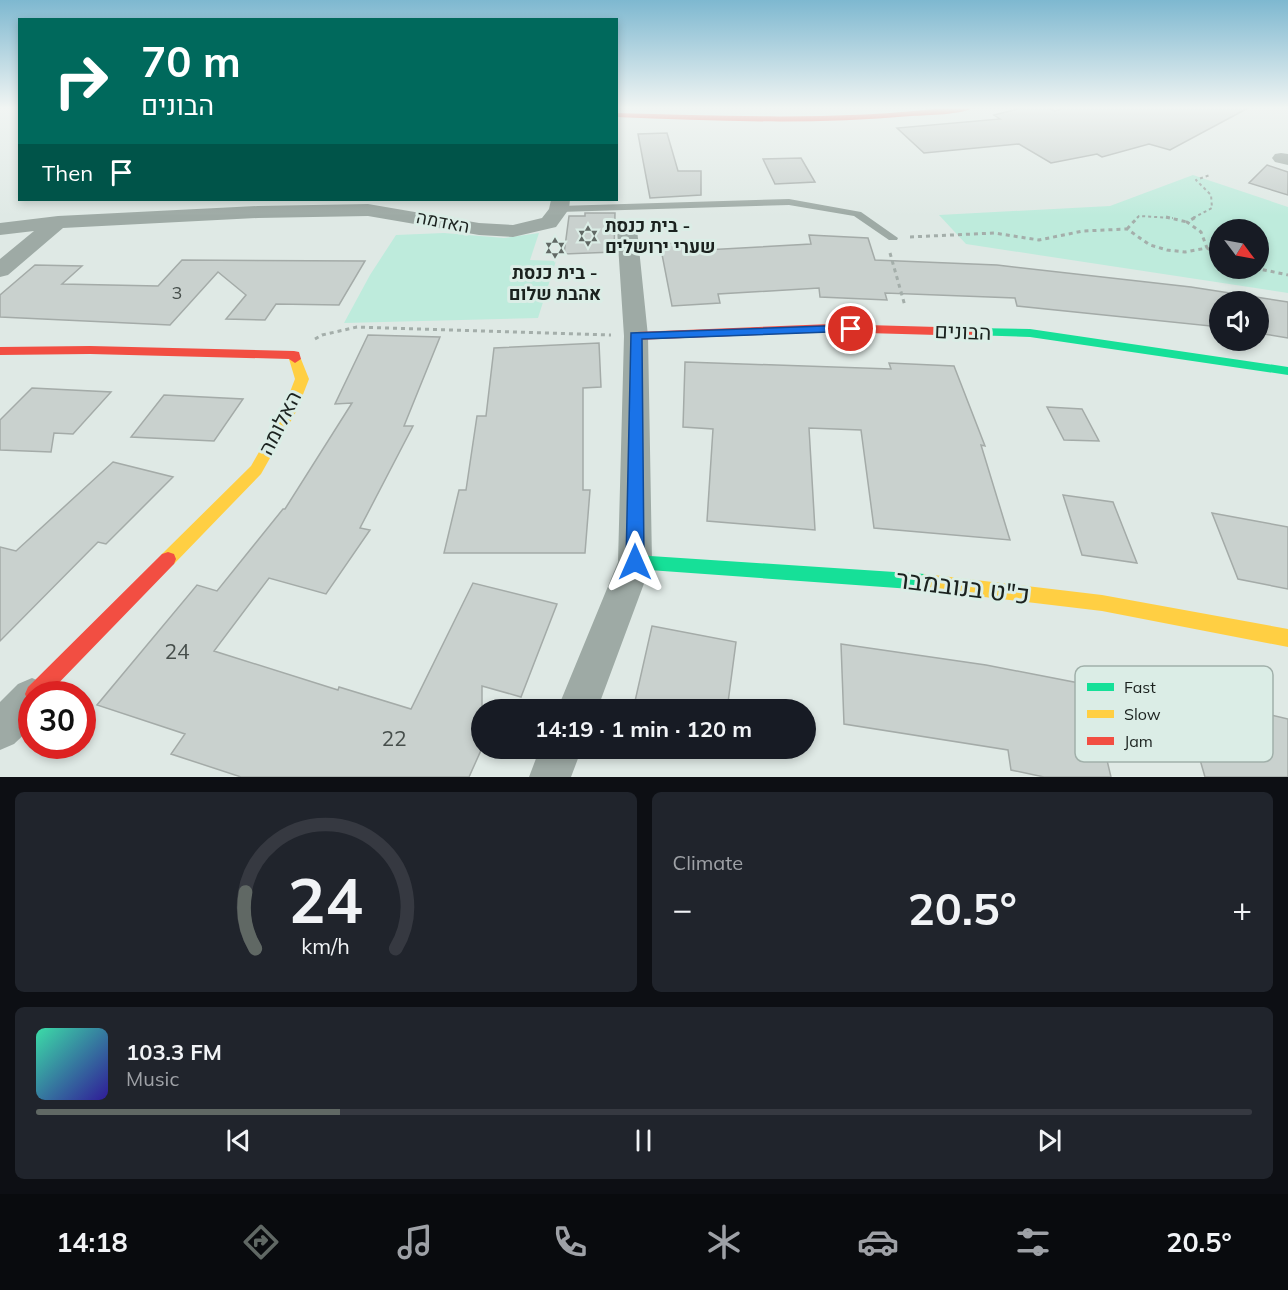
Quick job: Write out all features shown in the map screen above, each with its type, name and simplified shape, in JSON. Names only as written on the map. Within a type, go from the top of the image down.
[{"type":"street","name":"האדמה","points":[[0,229],[58,222],[258,212],[368,210],[479,229],[513,231],[549,223],[559,204]]},
{"type":"street","points":[[0,270],[58,222]]},
{"type":"street","points":[[581,699],[635,562],[636,336],[627,230]]},
{"type":"street","name":"הבונים","points":[[636,336],[831,328],[1030,333],[1288,371]]},
{"type":"street","points":[[0,351],[102,350],[286,355]]},
{"type":"street","name":"האלומה","points":[[48,681],[256,470],[290,410],[302,379],[294,355],[286,355]]},
{"type":"street","name":"כ\"ט בנובמבר","points":[[635,562],[895,579],[1102,603],[1288,638]]},
{"type":"street","points":[[0,730],[18,712]]},
{"type":"street","points":[[550,777],[557,759]]},
{"type":"lane","points":[[559,204],[789,202],[857,214],[893,238]]},
{"type":"path","points":[[1187,222],[1212,208],[1211,195],[1196,180],[1210,175]]},
{"type":"path","points":[[912,330],[885,238],[994,234],[1039,240],[1083,231],[1127,230],[1150,245],[1167,250],[1185,252],[1207,248],[1206,238],[1200,230],[1187,222],[1167,217],[1139,216],[1127,230]]},
{"type":"path","points":[[1269,271],[1288,274]]},
{"type":"path","points":[[286,355],[322,335],[357,327],[636,336]]},
{"type":"green space","points":[[1193,175],[1288,207],[1288,293],[966,244],[939,215],[1110,206]]},
{"type":"green space","points":[[444,233],[504,238],[539,233],[530,260],[556,261],[538,318],[344,323],[370,275],[396,235]]},
{"type":"building","points":[[640,143],[670,143],[678,171],[701,171],[701,195],[650,198]]},
{"type":"building","points":[[913,143],[1183,143],[1170,150],[1149,144],[1102,157],[1097,154],[1051,163],[1019,144],[924,153]]},
{"type":"building","points":[[801,158],[815,182],[775,184],[763,159]]},
{"type":"building","points":[[1267,165],[1288,172],[1288,195],[1249,183]]},
{"type":"building","points":[[585,213],[615,213],[614,252],[564,254],[569,216],[585,216]]},
{"type":"building","points":[[809,235],[868,238],[875,260],[997,265],[1217,291],[1209,291],[1209,326],[1017,306],[1015,298],[885,293],[887,300],[820,297],[819,288],[718,294],[720,303],[672,306],[660,244],[703,242],[705,250],[811,244]]},
{"type":"building","points":[[182,260],[365,261],[339,305],[276,304],[265,320],[226,319],[246,295],[218,272],[170,325],[0,317],[0,295],[35,265],[82,266],[62,284],[158,286]]},
{"type":"building","points":[[1269,299],[1288,302],[1288,338],[1269,335]]},
{"type":"building","points":[[368,335],[440,337],[404,426],[413,426],[360,528],[370,530],[326,594],[269,578],[214,651],[338,690],[339,687],[411,709],[473,583],[557,604],[521,697],[482,686],[482,699],[471,699],[471,759],[477,759],[469,777],[241,777],[171,754],[185,734],[97,705],[197,585],[217,591],[285,509],[352,403],[335,404]]},
{"type":"building","points":[[599,343],[601,387],[583,388],[583,490],[590,490],[585,553],[444,553],[459,490],[466,490],[477,416],[486,416],[494,348]]},
{"type":"building","points":[[685,362],[891,369],[889,363],[954,366],[985,446],[981,445],[1010,540],[874,528],[861,430],[809,428],[815,530],[707,521],[713,429],[683,427]]},
{"type":"building","points":[[32,388],[111,392],[73,434],[54,433],[51,452],[0,450],[0,420]]},
{"type":"building","points":[[164,395],[243,399],[214,441],[131,437]]},
{"type":"building","points":[[1047,407],[1082,409],[1099,441],[1064,440]]},
{"type":"building","points":[[113,462],[173,477],[106,544],[98,542],[0,641],[0,547],[16,551]]},
{"type":"building","points":[[1063,495],[1113,502],[1137,563],[1082,555]]},
{"type":"building","points":[[1212,513],[1288,527],[1288,589],[1238,579]]},
{"type":"building","points":[[652,626],[736,642],[728,699],[635,699]]},
{"type":"building","points":[[841,644],[986,665],[1075,682],[1075,762],[1107,762],[1111,777],[1044,777],[1011,770],[1008,750],[844,724]]},
{"type":"building","points":[[1273,715],[1288,719],[1288,777],[1205,777],[1201,762],[1273,762]]},
{"type":"traffic: fast","points":[[973,332],[1030,333],[1288,371]]},
{"type":"traffic: fast","points":[[635,562],[925,582]]},
{"type":"traffic: slow","points":[[168,559],[256,470],[290,410],[302,379],[295,359]]},
{"type":"traffic: slow","points":[[925,582],[1102,603],[1288,638]]},
{"type":"traffic: jam","points":[[636,336],[831,328],[973,332]]},
{"type":"traffic: jam","points":[[0,351],[90,350],[294,355],[295,359]]},
{"type":"traffic: jam","points":[[48,681],[168,559]]},
{"type":"place","name":"בית כנסת - שערי ירושלים","points":[[588,236]]},
{"type":"place","name":"בית כנסת - אהבת שלום","points":[[555,248]]},
{"type":"route","points":[[635,562],[636,336],[851,329]]}]
